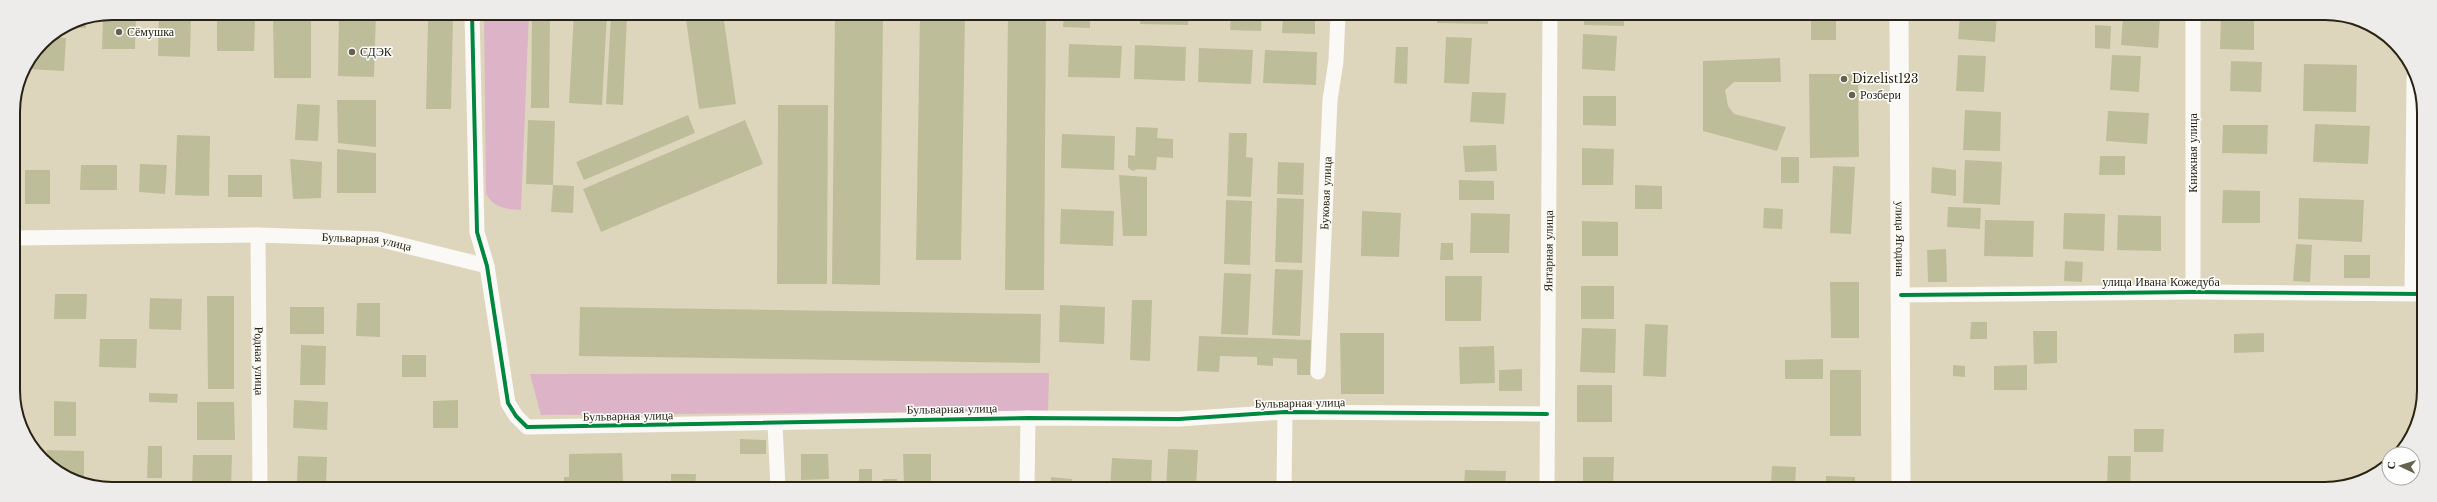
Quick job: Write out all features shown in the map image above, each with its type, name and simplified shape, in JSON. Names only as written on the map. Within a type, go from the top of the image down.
[{"type":"street","points":[[472,20],[477,232],[487,266]]},
{"type":"street","name":"Буковая улица","points":[[1318,372],[1330,100],[1336,61],[1338,20]]},
{"type":"street","name":"Янтарная улица","points":[[1547,482],[1546,414],[1550,20]]},
{"type":"street","name":"улица Ягодина","points":[[1899,20],[1901,482]]},
{"type":"street","name":"Книжная улица","points":[[2192,292],[2193,20]]},
{"type":"street","points":[[2414,91],[2417,294]]},
{"type":"street","name":"Бульварная улица","points":[[20,238],[258,235],[378,239],[487,266],[508,402],[516,416],[527,427],[775,424],[1028,418],[1179,419],[1285,412],[1546,414]]},
{"type":"street","name":"Родная улица","points":[[258,235],[260,482]]},
{"type":"street","name":"улица Ивана Кожедуба","points":[[1901,295],[2192,292],[2417,294]]},
{"type":"street","points":[[1284,482],[1285,412]]},
{"type":"street","points":[[1027,482],[1028,418]]},
{"type":"street","points":[[775,424],[778,482]]},
{"type":"shaded area","points":[[484,20],[529,20],[521,210],[500,207],[489,199],[486,194]]},
{"type":"shaded area","points":[[1049,373],[1048,411],[541,415],[530,374]]},
{"type":"building","name":"Сёмушка","points":[[136,20],[135,49],[102,49],[103,21]]},
{"type":"building","points":[[159,20],[191,20],[190,57],[158,56]]},
{"type":"building","points":[[273,20],[311,20],[311,78],[274,78]]},
{"type":"building","points":[[339,20],[376,20],[374,77],[338,76]]},
{"type":"building","points":[[428,20],[453,20],[451,109],[426,109]]},
{"type":"building","points":[[532,20],[550,20],[549,108],[531,108]]},
{"type":"building","points":[[574,20],[607,20],[602,105],[569,103]]},
{"type":"building","points":[[611,20],[627,20],[623,105],[606,104]]},
{"type":"building","points":[[686,20],[724,20],[736,104],[699,109]]},
{"type":"building","points":[[835,20],[883,20],[880,285],[832,284]]},
{"type":"building","points":[[920,20],[965,20],[961,260],[916,260]]},
{"type":"building","points":[[1008,20],[1046,20],[1044,290],[1005,290]]},
{"type":"building","points":[[1064,20],[1090,20],[1090,28],[1063,27]]},
{"type":"building","points":[[1140,20],[1188,20],[1188,25],[1140,24]]},
{"type":"building","points":[[1231,20],[1262,20],[1261,31],[1230,30]]},
{"type":"building","points":[[1283,20],[1315,20],[1315,34],[1282,33]]},
{"type":"building","points":[[1437,20],[1488,20],[1488,24],[1437,23]]},
{"type":"building","points":[[1584,20],[1624,20],[1624,26],[1584,25]]},
{"type":"building","points":[[1811,20],[1836,20],[1836,40],[1811,40]]},
{"type":"building","points":[[1960,20],[1997,20],[1995,42],[1958,39]]},
{"type":"building","points":[[2123,20],[2160,20],[2158,48],[2121,45]]},
{"type":"building","points":[[2221,20],[2254,20],[2254,50],[2220,49]]},
{"type":"building","points":[[217,21],[255,21],[254,51],[217,51]]},
{"type":"building","points":[[86,24],[86,28],[75,28]]},
{"type":"building","points":[[2095,25],[2111,26],[2110,49],[2095,48]]},
{"type":"building","points":[[1583,34],[1617,36],[1615,71],[1582,69]]},
{"type":"building","points":[[1446,37],[1472,38],[1469,84],[1444,83]]},
{"type":"building","points":[[59,38],[66,38],[64,71],[31,69],[43,51]]},
{"type":"building","points":[[1069,44],[1122,46],[1120,78],[1068,77]]},
{"type":"building","points":[[1135,45],[1186,47],[1185,81],[1134,79]]},
{"type":"building","points":[[1396,47],[1408,47],[1407,84],[1394,83]]},
{"type":"building","points":[[1199,48],[1253,50],[1251,84],[1198,82]]},
{"type":"building","points":[[1265,50],[1317,52],[1316,85],[1263,83]]},
{"type":"building","points":[[1958,55],[1986,56],[1984,92],[1956,91]]},
{"type":"building","points":[[2112,55],[2141,56],[2139,92],[2110,90]]},
{"type":"building","points":[[1780,58],[1781,82],[1734,82],[1725,90],[1728,106],[1734,114],[1786,127],[1777,151],[1703,131],[1703,61]]},
{"type":"building","points":[[2231,61],[2262,62],[2261,92],[2230,91]]},
{"type":"building","points":[[2304,64],[2357,65],[2356,112],[2303,111]]},
{"type":"building","points":[[1809,74],[1858,74],[1859,157],[1810,158]]},
{"type":"building","points":[[1472,92],[1506,93],[1504,124],[1470,122]]},
{"type":"building","points":[[1583,96],[1616,96],[1616,126],[1583,125]]},
{"type":"building","points":[[337,100],[376,100],[376,147],[338,143]]},
{"type":"building","points":[[297,104],[320,105],[318,141],[295,140]]},
{"type":"building","points":[[778,105],[828,105],[827,284],[777,284]]},
{"type":"building","points":[[1965,110],[2001,112],[2000,151],[1963,150]]},
{"type":"building","points":[[2108,111],[2149,113],[2147,144],[2106,141]]},
{"type":"building","points":[[688,115],[695,133],[584,180],[576,162]]},
{"type":"building","points":[[528,120],[555,121],[553,185],[526,184]]},
{"type":"building","points":[[745,120],[763,164],[601,232],[583,189]]},
{"type":"building","points":[[2315,124],[2370,126],[2368,164],[2313,162]]},
{"type":"building","points":[[2223,125],[2268,125],[2267,154],[2222,153]]},
{"type":"building","points":[[1136,127],[1158,128],[1157,138],[1173,139],[1173,158],[1157,157],[1156,170],[1137,169],[1133,171],[1128,168],[1128,155],[1135,156]]},
{"type":"building","points":[[1229,133],[1247,133],[1246,157],[1253,158],[1251,197],[1227,196]]},
{"type":"building","points":[[1062,134],[1115,136],[1114,170],[1061,168]]},
{"type":"building","points":[[177,135],[210,136],[209,196],[175,195]]},
{"type":"building","points":[[1496,145],[1497,171],[1465,172],[1463,146]]},
{"type":"building","points":[[1582,148],[1614,149],[1613,185],[1582,185]]},
{"type":"building","points":[[337,149],[376,153],[376,193],[337,193]]},
{"type":"building","points":[[2100,156],[2125,156],[2125,175],[2099,175]]},
{"type":"building","points":[[1781,157],[1799,157],[1799,183],[1781,183]]},
{"type":"building","points":[[290,159],[322,162],[321,198],[293,199]]},
{"type":"building","points":[[1965,160],[2002,162],[2000,205],[1963,203]]},
{"type":"building","points":[[1278,162],[1304,163],[1303,195],[1277,194]]},
{"type":"building","points":[[140,164],[167,165],[165,194],[139,192]]},
{"type":"building","points":[[81,165],[117,165],[117,190],[80,190]]},
{"type":"building","points":[[1833,166],[1855,167],[1851,234],[1830,233]]},
{"type":"building","points":[[1932,167],[1956,170],[1956,196],[1931,193]]},
{"type":"building","points":[[25,170],[50,170],[50,204],[25,204]]},
{"type":"building","points":[[228,175],[262,175],[262,197],[228,197]]},
{"type":"building","points":[[1119,175],[1147,177],[1147,236],[1123,236]]},
{"type":"building","points":[[1459,180],[1494,181],[1494,200],[1459,200]]},
{"type":"building","points":[[553,185],[574,186],[573,213],[551,212]]},
{"type":"building","points":[[1635,185],[1662,186],[1662,209],[1635,209]]},
{"type":"building","points":[[2223,190],[2260,191],[2260,223],[2222,223]]},
{"type":"building","points":[[1277,198],[1304,199],[1302,263],[1275,262]]},
{"type":"building","points":[[2299,198],[2364,200],[2362,242],[2298,239]]},
{"type":"building","points":[[1226,200],[1252,201],[1250,265],[1224,264]]},
{"type":"building","points":[[1948,207],[1981,208],[1980,229],[1947,227]]},
{"type":"building","points":[[1764,208],[1783,209],[1782,229],[1763,228]]},
{"type":"building","points":[[1061,209],[1114,211],[1113,246],[1060,244]]},
{"type":"building","points":[[1362,211],[1401,213],[1399,257],[1361,256]]},
{"type":"building","points":[[1471,213],[1510,214],[1509,253],[1470,253]]},
{"type":"building","points":[[2064,213],[2105,214],[2104,251],[2063,249]]},
{"type":"building","points":[[2118,215],[2161,216],[2161,251],[2117,250]]},
{"type":"building","points":[[1985,220],[2034,221],[2033,257],[1984,256]]},
{"type":"building","points":[[1582,221],[1618,222],[1618,256],[1582,256]]},
{"type":"building","points":[[1441,243],[1453,243],[1453,260],[1440,260]]},
{"type":"building","points":[[2296,244],[2312,245],[2310,282],[2293,281]]},
{"type":"building","points":[[1946,249],[1947,282],[1928,282],[1927,250]]},
{"type":"building","points":[[2344,255],[2370,255],[2370,278],[2344,278]]},
{"type":"building","points":[[2065,261],[2083,262],[2082,282],[2064,281]]},
{"type":"building","points":[[1275,269],[1303,270],[1300,336],[1272,335]]},
{"type":"building","points":[[1224,273],[1251,274],[1248,335],[1221,334]]},
{"type":"building","points":[[1445,276],[1482,276],[1481,321],[1445,321]]},
{"type":"building","points":[[1830,282],[1859,282],[1859,338],[1831,338]]},
{"type":"building","points":[[1581,286],[1614,286],[1614,319],[1581,319]]},
{"type":"building","points":[[55,294],[87,294],[86,319],[54,319]]},
{"type":"building","points":[[207,296],[234,296],[234,389],[208,389]]},
{"type":"building","points":[[150,298],[182,299],[181,330],[149,329]]},
{"type":"building","points":[[1132,300],[1152,300],[1150,361],[1130,360]]},
{"type":"building","points":[[357,303],[380,303],[380,337],[356,336]]},
{"type":"building","points":[[1060,305],[1105,307],[1104,344],[1059,342]]},
{"type":"building","points":[[290,307],[324,307],[324,334],[290,334]]},
{"type":"building","points":[[580,307],[1041,314],[1040,363],[579,356]]},
{"type":"building","points":[[1971,322],[1987,322],[1987,339],[1970,339]]},
{"type":"building","points":[[1645,324],[1668,325],[1666,377],[1643,376]]},
{"type":"building","points":[[1582,328],[1616,329],[1615,373],[1580,372]]},
{"type":"building","points":[[2033,331],[2057,331],[2057,363],[2034,364]]},
{"type":"building","points":[[1340,333],[1384,333],[1384,394],[1341,394]]},
{"type":"building","points":[[2264,333],[2264,352],[2234,353],[2234,334]]},
{"type":"building","points":[[1199,336],[1311,340],[1310,375],[1297,375],[1297,359],[1273,358],[1273,366],[1257,365],[1257,357],[1220,356],[1219,372],[1197,371]]},
{"type":"building","points":[[100,339],[137,339],[136,368],[99,367]]},
{"type":"building","points":[[301,345],[326,346],[325,385],[300,385]]},
{"type":"building","points":[[1494,346],[1495,383],[1460,384],[1459,347]]},
{"type":"building","points":[[402,355],[426,355],[426,377],[402,377]]},
{"type":"building","points":[[1823,359],[1823,379],[1785,379],[1785,360]]},
{"type":"building","points":[[1953,365],[1965,366],[1965,377],[1953,376]]},
{"type":"building","points":[[2027,365],[2027,390],[1994,390],[1994,366]]},
{"type":"building","points":[[1522,369],[1522,391],[1499,391],[1499,370]]},
{"type":"building","points":[[1830,370],[1861,370],[1861,436],[1830,436]]},
{"type":"building","points":[[1577,385],[1612,385],[1612,422],[1577,422]]},
{"type":"building","points":[[149,393],[178,394],[177,403],[149,402]]},
{"type":"building","points":[[294,400],[328,402],[327,430],[293,428]]},
{"type":"building","points":[[458,400],[458,428],[433,428],[433,401]]},
{"type":"building","points":[[54,401],[76,402],[76,436],[54,436]]},
{"type":"building","points":[[197,402],[234,402],[235,440],[197,440]]},
{"type":"building","points":[[2134,429],[2164,429],[2163,452],[2134,452]]},
{"type":"building","points":[[740,439],[766,440],[766,454],[740,454]]},
{"type":"building","points":[[148,446],[162,446],[162,478],[147,478]]},
{"type":"building","points":[[1168,449],[1198,450],[1196,482],[1166,482]]},
{"type":"building","points":[[47,450],[84,451],[84,477],[56,463],[47,455]]},
{"type":"building","points":[[622,453],[623,482],[564,482],[564,477],[569,477],[569,454]]},
{"type":"building","points":[[801,454],[828,454],[829,479],[801,480]]},
{"type":"building","points":[[903,454],[931,454],[931,482],[904,482]]},
{"type":"building","points":[[193,455],[232,455],[231,482],[192,482]]},
{"type":"building","points":[[298,456],[327,457],[326,482],[297,482]]},
{"type":"building","points":[[2108,456],[2131,456],[2130,482],[2107,482]]},
{"type":"building","points":[[1583,457],[1614,457],[1613,482],[1583,482]]},
{"type":"building","points":[[1112,458],[1152,460],[1151,482],[1110,482]]},
{"type":"building","points":[[1772,466],[1796,467],[1795,482],[1771,482]]},
{"type":"building","points":[[859,469],[872,469],[872,482],[859,482]]},
{"type":"building","points":[[1465,470],[1506,471],[1505,482],[1464,482]]},
{"type":"building","points":[[671,474],[696,474],[695,482],[671,482]]},
{"type":"building","points":[[1826,476],[1855,477],[1855,482],[1826,482]]},
{"type":"building","points":[[1051,477],[1072,479],[1072,482],[1051,482]]},
{"type":"building","points":[[883,479],[897,479],[897,482],[883,482]]},
{"type":"cycle path","points":[[472,20],[477,232],[487,266],[508,403],[516,416],[527,427],[1028,418],[1179,419],[1285,412],[1547,414]]},
{"type":"cycle path","points":[[1901,295],[2193,292],[2417,294]]},
{"type":"place","name":"Сёмушка","points":[[119,32]]},
{"type":"place","name":"СДЭК","points":[[352,52]]},
{"type":"place","name":"Dizelist123","points":[[1844,79]]},
{"type":"place","name":"Розбери","points":[[1852,95]]}]
